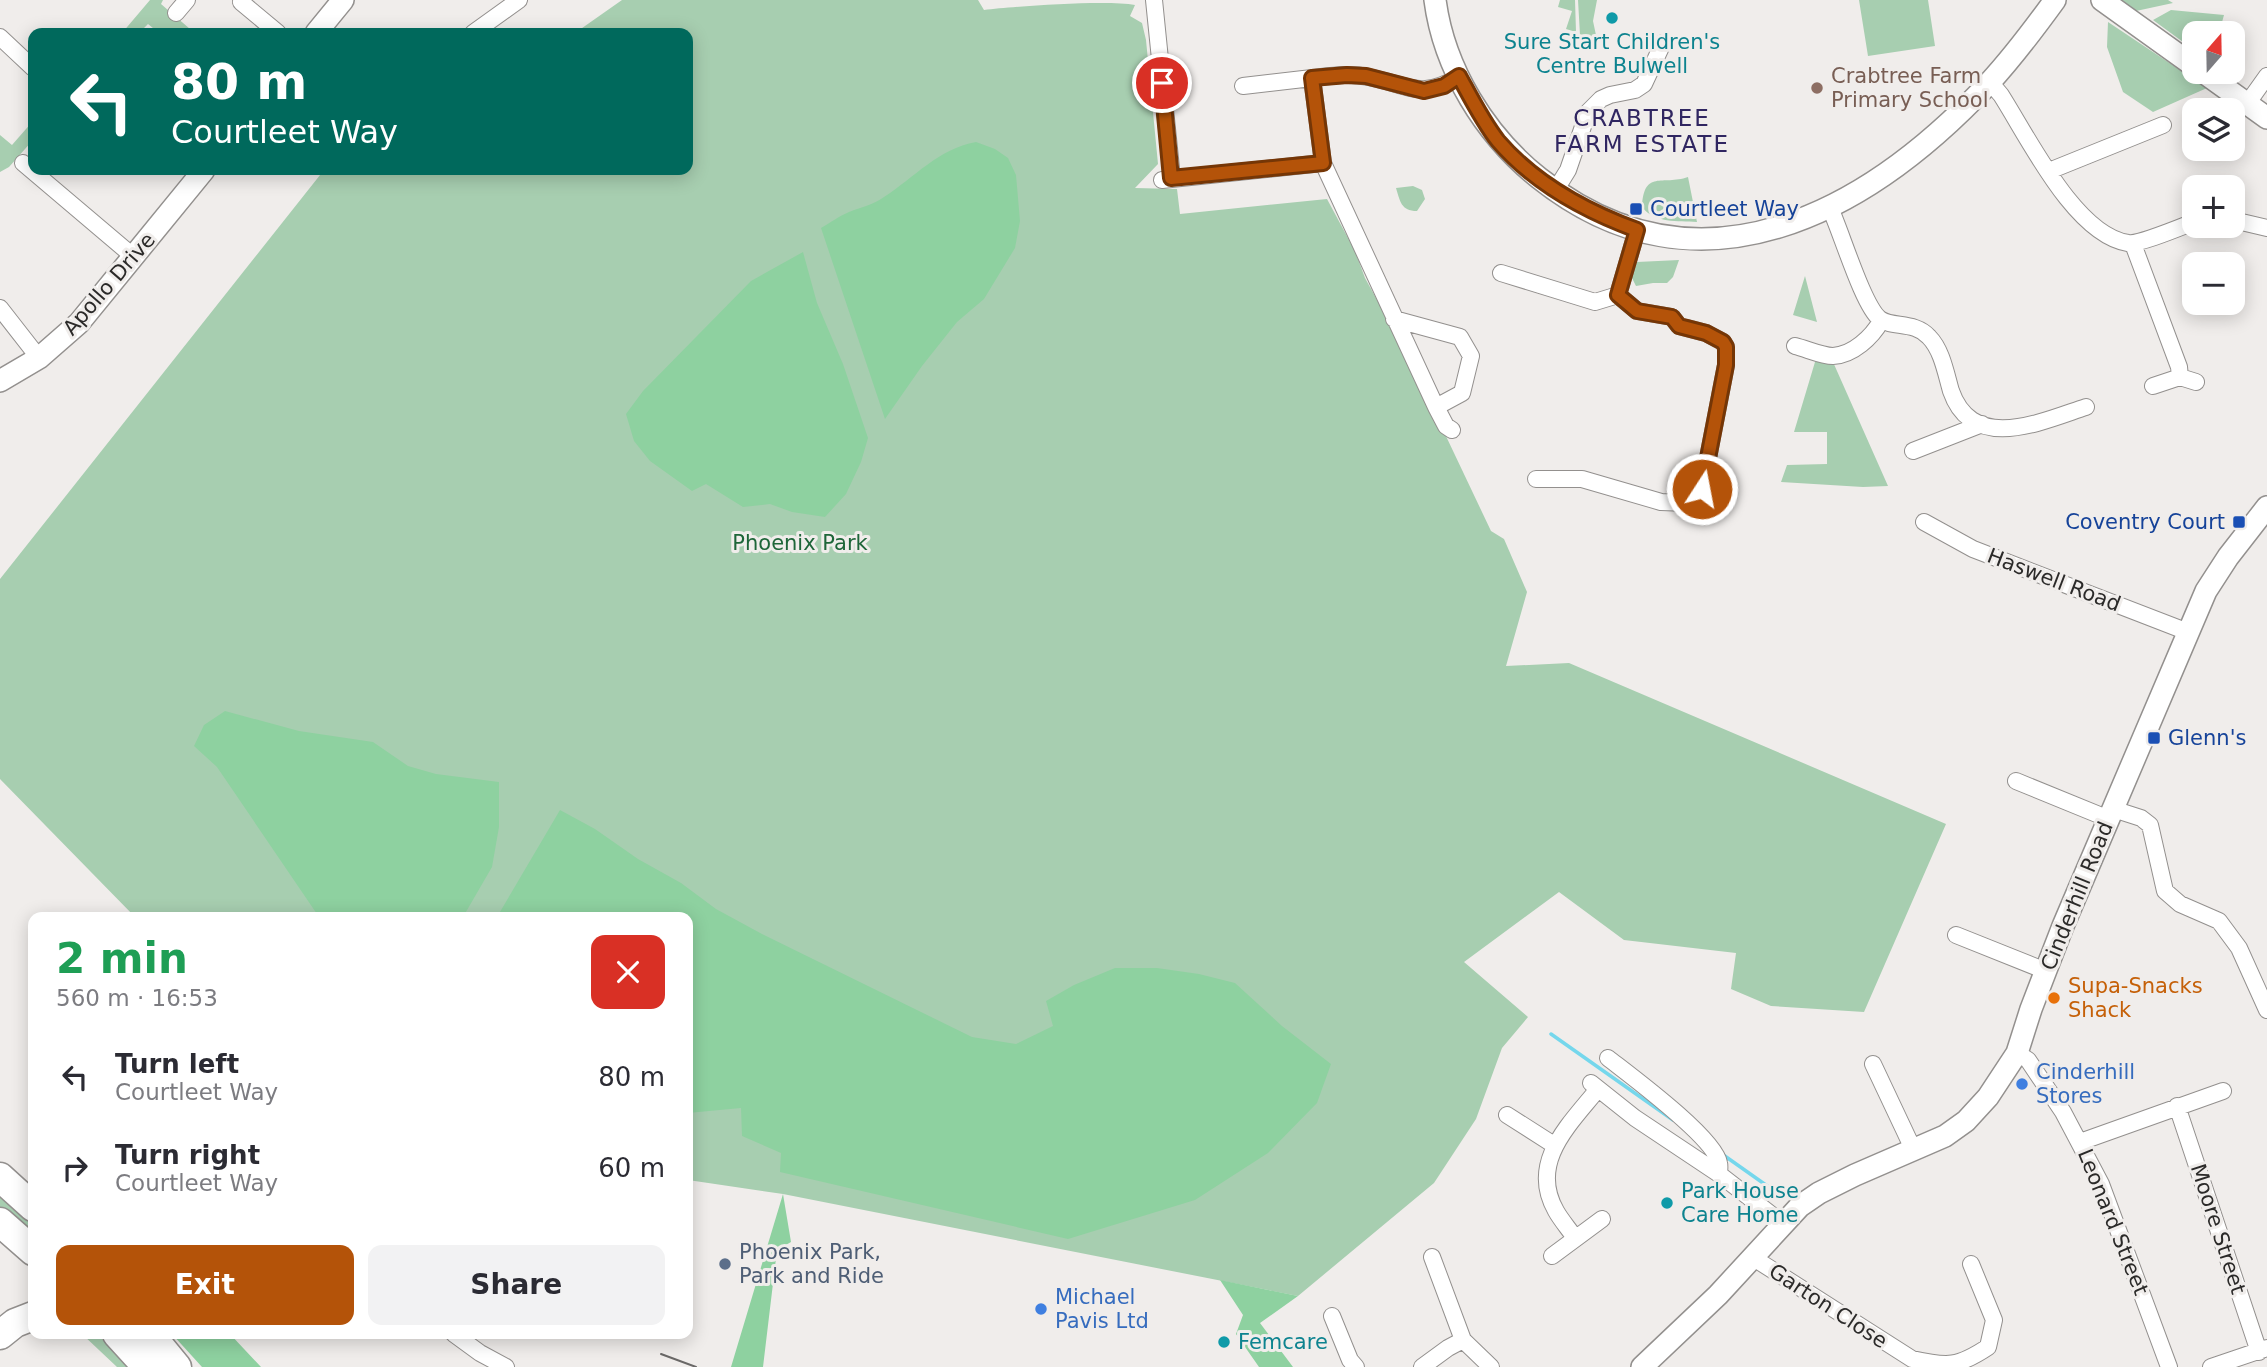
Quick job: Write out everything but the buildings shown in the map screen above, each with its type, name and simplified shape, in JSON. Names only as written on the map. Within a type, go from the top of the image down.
[{"type":"highway","points":[[0,1177],[28,1202]]},
{"type":"highway","points":[[0,1222],[28,1247]]},
{"type":"highway","points":[[0,1335],[15,1323],[28,1318]]},
{"type":"highway","points":[[128,1339],[146,1367]]},
{"type":"highway","points":[[132,1339],[177,1367]]},
{"type":"street","points":[[176,13],[187,0]]},
{"type":"street","points":[[242,0],[241,2],[272,28]]},
{"type":"street","points":[[320,28],[343,0]]},
{"type":"street","points":[[480,28],[519,0]]},
{"type":"street","points":[[1435,0],[1445,46],[1459,76],[1497,139],[1516,159],[1555,191],[1603,218],[1637,230],[1705,239],[1745,236],[1780,228],[1830,208],[1880,176],[1955,117],[1990,82],[2028,38],[2054,0]]},
{"type":"street","points":[[2102,0],[2182,57]]},
{"type":"street","points":[[1151,9],[1167,179],[1323,163]]},
{"type":"street","points":[[0,37],[28,63]]},
{"type":"street","points":[[1555,191],[1568,170],[1588,112],[1601,99],[1635,90],[1644,84],[1663,43]]},
{"type":"street","points":[[1243,86],[1347,75],[1366,76],[1424,91],[1444,86],[1459,76]]},
{"type":"street","points":[[2247,104],[2267,76]]},
{"type":"street","points":[[1312,78],[1323,163],[1436,407],[1446,426],[1452,430]]},
{"type":"street","points":[[1990,82],[2062,192],[2089,222],[2113,238],[2133,244],[2182,226]]},
{"type":"street","points":[[2220,84],[2267,118]]},
{"type":"street","points":[[2049,172],[2162,125]]},
{"type":"street","points":[[23,163],[28,172]]},
{"type":"street","points":[[29,175],[32,180],[134,257]]},
{"type":"street","name":"Apollo Drive","points":[[0,381],[39,358],[79,323],[200,175]]},
{"type":"street","points":[[1830,208],[1869,305],[1881,321],[1917,328],[1928,335],[1936,345],[1959,407],[1969,417],[1997,429],[2031,426],[2086,407]]},
{"type":"street","points":[[2245,223],[2267,228]]},
{"type":"street","points":[[1618,295],[1637,230]]},
{"type":"street","points":[[2133,244],[2179,367],[2188,379],[2152,386]]},
{"type":"street","points":[[1501,273],[1595,302],[1618,295]]},
{"type":"street","points":[[1536,479],[1582,479],[1661,502],[1674,503],[1688,503],[1702,489],[1726,365],[1726,347],[1723,342],[1706,333],[1679,326],[1672,317],[1637,311],[1618,295]]},
{"type":"street","points":[[0,308],[39,358]]},
{"type":"street","points":[[1394,318],[1460,337],[1471,356],[1462,393],[1436,407]]},
{"type":"street","points":[[1795,346],[1833,356],[1855,348],[1875,331],[1881,321]]},
{"type":"street","points":[[1913,451],[1982,424]]},
{"type":"street","name":"Cinderhill Road","points":[[1642,1367],[1718,1295],[1800,1206],[1819,1193],[1945,1136],[1966,1121],[1988,1097],[2017,1053],[2063,926],[2206,591],[2228,557],[2267,507]]},
{"type":"street","name":"Haswell Road","points":[[1924,522],[1973,549],[2188,632]]},
{"type":"street","points":[[2016,781],[2111,814],[2141,818],[2150,825],[2165,891],[2180,905],[2219,921],[2239,948],[2267,1010]]},
{"type":"street","points":[[1956,934],[2046,971]]},
{"type":"street","name":"Leonard Street","points":[[2017,1053],[2028,1060],[2080,1142],[2101,1184],[2169,1367]]},
{"type":"street","points":[[1608,1058],[1703,1137],[1720,1162],[1719,1174]]},
{"type":"street","points":[[1872,1064],[1914,1151]]},
{"type":"street","points":[[1575,1238],[1555,1209],[1548,1183],[1547,1165],[1554,1145],[1595,1086],[1635,1118],[1719,1174],[1782,1223]]},
{"type":"street","points":[[2080,1142],[2223,1091]]},
{"type":"street","name":"Moore Street","points":[[2177,1106],[2263,1350]]},
{"type":"street","points":[[1518,1116],[1554,1145]]},
{"type":"street","points":[[1552,1255],[1602,1219]]},
{"type":"street","points":[[1432,1257],[1463,1340],[1491,1367]]},
{"type":"street","name":"Garton Close","points":[[1752,1257],[1912,1359],[1938,1366],[1961,1366],[1988,1346],[1994,1320],[1970,1274]]},
{"type":"street","points":[[1332,1316],[1350,1360],[1356,1367]]},
{"type":"street","points":[[461,1339],[506,1367]]},
{"type":"street","points":[[1422,1367],[1463,1340]]},
{"type":"street","points":[[2211,1367],[2263,1350]]},
{"type":"green space","points":[[150,0],[163,0],[161,4],[189,28],[153,28],[148,24],[144,28],[126,28]]},
{"type":"green space","name":"Phoenix Park","points":[[622,0],[978,0],[984,10],[1084,3],[1135,5],[1130,16],[1142,23],[1146,40],[1158,164],[1135,188],[1177,189],[1180,214],[1327,199],[1355,251],[1365,278],[1408,356],[1491,531],[1504,539],[1527,592],[1506,666],[1569,663],[1946,824],[1864,1012],[1771,1006],[1731,989],[1736,953],[1624,940],[1559,892],[1464,962],[1528,1017],[1502,1048],[1476,1119],[1434,1183],[1298,1296],[783,1194],[693,1181],[693,912],[130,912],[0,779],[0,579],[320,175],[693,175],[693,28],[582,28]]},
{"type":"green space","points":[[1560,0],[1575,0],[1576,32],[1566,29],[1572,11],[1558,7]]},
{"type":"green space","points":[[1578,0],[1597,0],[1593,21],[1597,40],[1580,35]]},
{"type":"green space","points":[[1859,0],[1928,0],[1935,46],[1868,56]]},
{"type":"green space","points":[[2121,0],[2168,0],[2173,3],[2136,11]]},
{"type":"green space","points":[[2171,10],[2224,15],[2222,21],[2182,21],[2182,41],[2153,20]]},
{"type":"green space","points":[[2108,22],[2182,71],[2182,84],[2201,84],[2207,88],[2153,112],[2123,92],[2107,47]]},
{"type":"green space","points":[[28,127],[28,146],[9,167],[0,172],[0,135],[12,145]]},
{"type":"green space","points":[[976,142],[995,149],[1008,158],[1016,175],[1020,221],[1015,248],[984,299],[957,322],[885,419],[821,228],[845,214],[880,200],[938,157]]},
{"type":"green space","points":[[1688,177],[1697,222],[1660,219],[1642,207],[1643,195],[1651,183]]},
{"type":"green space","points":[[1413,186],[1422,190],[1425,199],[1417,211],[1404,207],[1396,188]]},
{"type":"green space","points":[[803,252],[817,303],[843,364],[868,438],[861,462],[846,494],[825,517],[792,512],[770,504],[743,507],[706,484],[692,491],[650,461],[634,441],[626,414],[643,391],[751,281]]},
{"type":"green space","points":[[1679,260],[1673,277],[1667,283],[1636,286],[1631,276],[1637,262]]},
{"type":"green space","points":[[1805,276],[1817,322],[1793,315]]},
{"type":"green space","points":[[1815,362],[1833,362],[1888,486],[1781,482],[1787,465],[1827,464],[1827,432],[1794,432]]},
{"type":"green space","points":[[225,711],[299,731],[373,742],[408,766],[436,774],[499,782],[499,827],[492,867],[466,912],[316,912],[217,767],[194,746],[204,725]]},
{"type":"green space","points":[[560,810],[681,883],[716,909],[972,1037],[1016,1044],[1053,1026],[1046,1001],[1074,985],[1115,968],[1157,968],[1235,983],[1282,1026],[1331,1064],[1317,1103],[1268,1153],[1195,1200],[1068,1239],[780,1172],[781,1153],[742,1136],[741,1108],[693,1113],[693,912],[500,912]]},
{"type":"green space","points":[[0,1184],[28,1209],[28,1238],[0,1213]]},
{"type":"green space","points":[[783,1194],[791,1242],[777,1250],[763,1367],[731,1367]]},
{"type":"green space","points":[[1220,1280],[1298,1296],[1260,1323],[1293,1367],[1259,1367],[1236,1334],[1243,1315]]},
{"type":"green space","points":[[87,1339],[102,1339],[130,1367],[117,1367]]},
{"type":"green space","points":[[177,1339],[235,1339],[261,1367],[202,1367]]},
{"type":"waterway","points":[[1551,1034],[1673,1120]]},
{"type":"waterway","points":[[1722,1154],[1780,1195]]},
{"type":"tram line","points":[[661,1354],[696,1367]]},
{"type":"place","name":"Sure Start Children's Centre Bulwell","points":[[1612,18]]},
{"type":"place","name":"Crabtree Farm Primary School","points":[[1817,88]]},
{"type":"place","name":"Courtleet Way","points":[[1636,209]]},
{"type":"place","name":"Coventry Court","points":[[2239,522]]},
{"type":"place","name":"Glenn's","points":[[2154,738]]},
{"type":"place","name":"Supa-Snacks Shack","points":[[2054,998]]},
{"type":"place","name":"Cinderhill Stores","points":[[2022,1084]]},
{"type":"place","name":"Park House Care Home","points":[[1667,1203]]},
{"type":"place","name":"Phoenix Park, Park and Ride","points":[[725,1264]]},
{"type":"place","name":"Michael Pavis Ltd","points":[[1041,1309]]},
{"type":"place","name":"Femcare","points":[[1224,1342]]},
{"type":"district","name":"CRABTREE FARM ESTATE","points":[[1642,131]]},
{"type":"route","points":[[1162,83],[1171,178],[1323,163],[1312,78],[1366,76],[1424,91],[1444,86],[1459,76],[1497,139],[1516,159],[1555,191],[1580,206],[1603,218],[1637,230],[1618,295],[1637,311],[1672,317],[1679,326],[1706,333],[1723,342],[1726,347],[1726,365],[1702,489]]}]
